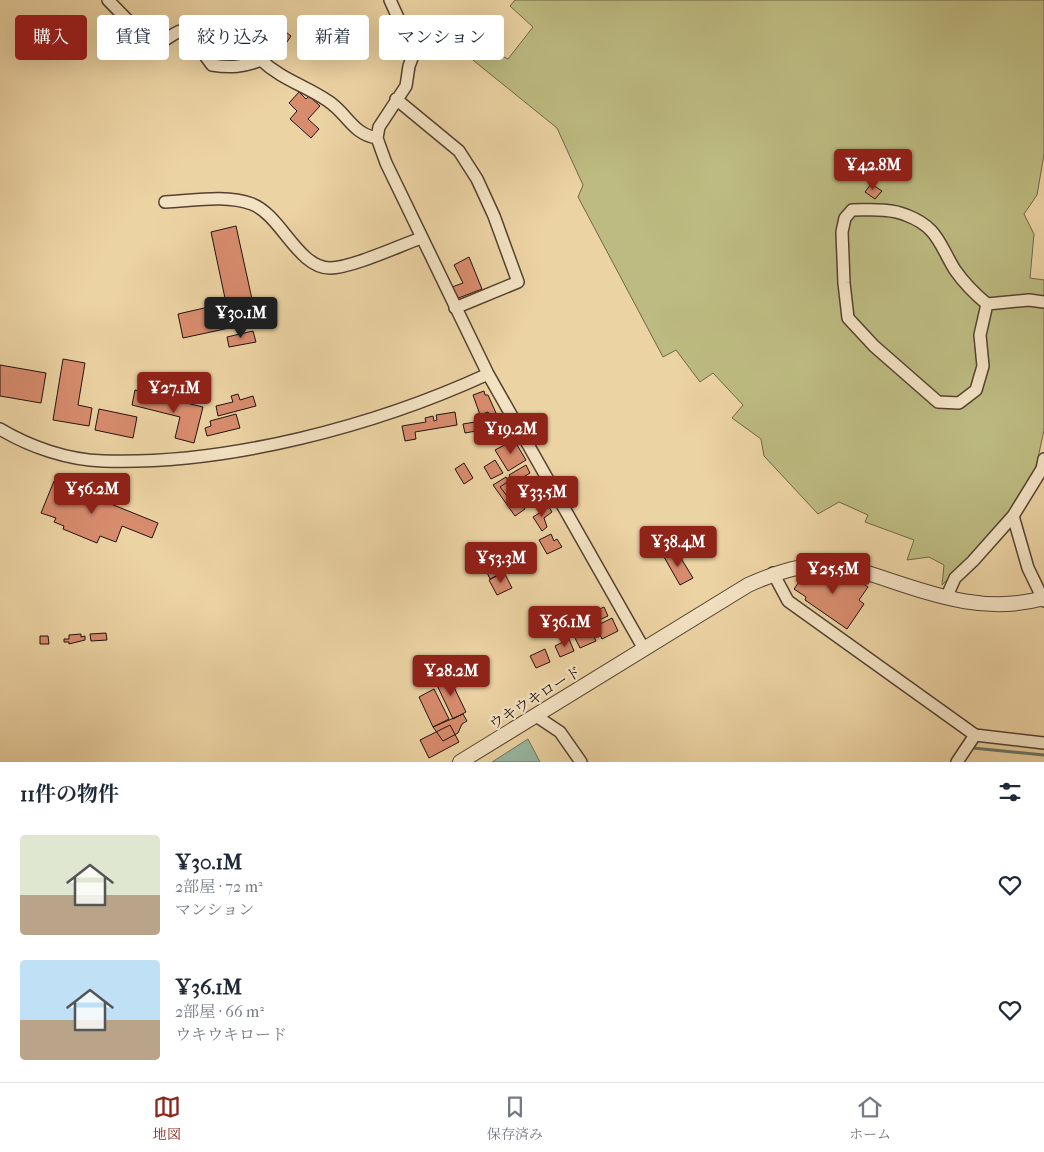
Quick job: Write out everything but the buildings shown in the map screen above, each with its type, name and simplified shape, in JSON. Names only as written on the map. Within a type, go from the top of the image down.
[{"type":"street","points":[[108,0],[142,35],[155,45],[178,30],[192,29],[204,37],[201,50],[212,65],[246,66],[261,60],[286,79],[329,101],[366,136],[377,138]]},
{"type":"street","points":[[390,0],[414,53],[409,66],[406,86],[379,127],[377,138],[394,183],[488,374],[644,649]]},
{"type":"street","points":[[396,99],[459,151],[477,179],[494,216],[518,282],[455,308]]},
{"type":"street","points":[[165,202],[225,200],[254,204],[275,222],[302,253],[316,265],[330,268],[347,265],[420,238]]},
{"type":"street","points":[[987,304],[980,335],[982,366],[976,390],[960,402],[938,402],[874,346],[848,318],[844,283],[842,232],[845,218],[852,210],[905,214],[929,226],[944,247],[956,271],[973,292],[987,304],[1029,300],[1044,302]]},
{"type":"street","points":[[0,429],[34,446],[62,454],[102,461],[166,459],[206,455],[292,441],[356,423],[422,402],[488,374]]},
{"type":"street","points":[[946,598],[955,578],[973,561],[1013,516],[1043,466]]},
{"type":"street","points":[[1013,516],[1028,568],[1043,599]]},
{"type":"street","name":"ウキウキロード","points":[[460,762],[748,585],[773,574],[820,564],[837,564],[946,598],[976,604],[1013,605],[1043,599]]},
{"type":"street","points":[[773,574],[788,601],[975,735],[1044,743]]},
{"type":"street","points":[[536,716],[560,732],[581,762]]},
{"type":"street","points":[[957,762],[975,735]]},
{"type":"shaded area","points":[[515,0],[1044,0],[1044,154],[1037,195],[1024,214],[1034,234],[1030,278],[1044,280],[1044,430],[1036,467],[1010,511],[981,546],[942,585],[944,565],[929,557],[907,560],[914,540],[865,522],[868,515],[839,502],[818,514],[764,456],[761,439],[732,418],[743,405],[713,373],[700,382],[676,350],[663,357],[578,197],[583,185],[557,128],[473,60],[504,60],[504,57],[508,59],[533,27],[510,6]]},
{"type":"shaded area","points":[[528,739],[540,762],[492,762]]},
{"type":"waterway","points":[[973,748],[1044,755]]}]
